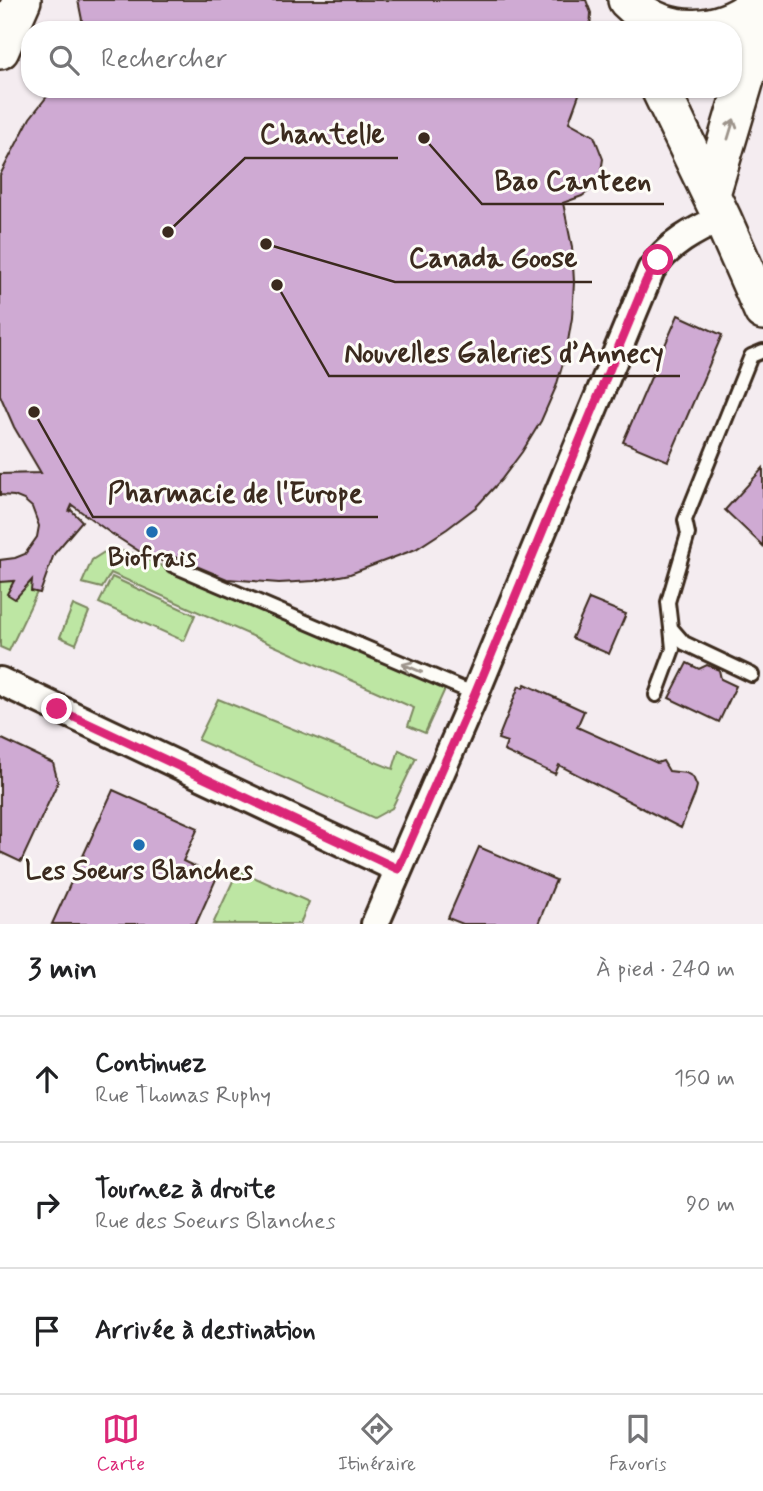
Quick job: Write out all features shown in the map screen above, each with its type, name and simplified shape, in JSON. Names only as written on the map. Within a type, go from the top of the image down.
[{"type":"main road","points":[[0,50],[22,0]]},
{"type":"main road","points":[[625,0],[656,21]]},
{"type":"main road","points":[[625,0],[633,21]]},
{"type":"main road","points":[[732,21],[762,0]]},
{"type":"main road","points":[[717,206],[763,19]]},
{"type":"main road","points":[[664,98],[717,206],[763,311]]},
{"type":"street","points":[[375,924],[475,694],[652,270],[667,251],[717,206]]},
{"type":"street","points":[[0,681],[398,869]]},
{"type":"lane","points":[[656,695],[673,649],[668,601],[688,534],[685,520],[751,356],[763,351]]},
{"type":"lane","points":[[172,565],[475,694]]},
{"type":"lane","points":[[671,628],[684,643],[752,675]]},
{"type":"green space","points":[[109,549],[132,553],[445,689],[425,733],[408,726],[414,708],[111,573],[102,588],[82,583],[92,560]]},
{"type":"green space","points":[[50,565],[9,651],[0,647],[0,581],[15,581]]},
{"type":"green space","points":[[112,577],[195,615],[184,641],[99,603]]},
{"type":"green space","points":[[73,605],[89,612],[76,644],[60,637]]},
{"type":"green space","points":[[218,699],[393,769],[399,750],[416,758],[392,808],[374,818],[198,740]]},
{"type":"green space","points":[[238,870],[309,902],[300,924],[213,924]]},
{"type":"building","points":[[78,0],[586,0],[591,13],[591,21],[82,21]]},
{"type":"building","points":[[46,98],[578,98],[569,122],[594,136],[603,159],[600,178],[593,188],[582,196],[563,203],[572,247],[572,318],[556,387],[541,421],[522,452],[476,507],[447,529],[416,549],[350,574],[314,581],[279,583],[227,579],[175,557],[167,558],[164,562],[139,551],[72,505],[69,512],[71,510],[82,521],[54,554],[40,593],[31,591],[32,580],[15,599],[7,594],[14,581],[0,582],[0,560],[25,554],[37,537],[39,526],[32,507],[24,500],[0,495],[0,474],[41,473],[14,427],[0,395],[0,175],[30,118]]},
{"type":"building","points":[[678,315],[722,335],[668,461],[623,442]]},
{"type":"building","points":[[763,468],[763,546],[725,510]]},
{"type":"building","points":[[589,599],[626,614],[609,654],[572,638]]},
{"type":"building","points":[[687,663],[699,669],[707,665],[719,670],[721,679],[736,686],[719,722],[669,698]]},
{"type":"building","points":[[525,684],[584,711],[577,727],[657,763],[663,761],[669,771],[686,773],[693,777],[697,786],[681,828],[559,765],[555,774],[504,751],[507,742],[498,739],[519,686],[523,688]]},
{"type":"building","points":[[0,738],[53,763],[58,782],[21,862],[0,852]]},
{"type":"building","name":"Les Soeurs Blanches","points":[[113,790],[198,828],[183,861],[217,877],[196,924],[52,924]]},
{"type":"building","points":[[479,847],[556,880],[538,924],[463,924],[448,918]]},
{"type":"place","name":"Bao Canteen","points":[[424,138]]},
{"type":"place","name":"Chantelle","points":[[168,232]]},
{"type":"place","name":"Canada Goose","points":[[266,244]]},
{"type":"place","name":"Nouvelles Galeries d’Annecy","points":[[277,285]]},
{"type":"place","name":"Pharmacie de l'Europe","points":[[34,412]]},
{"type":"place","name":"Biofrais","points":[[152,532]]},
{"type":"place","name":"Les Soeurs Blanches","points":[[139,845]]},
{"type":"route","points":[[57,709],[398,869],[475,694],[646,281],[658,260]]}]
